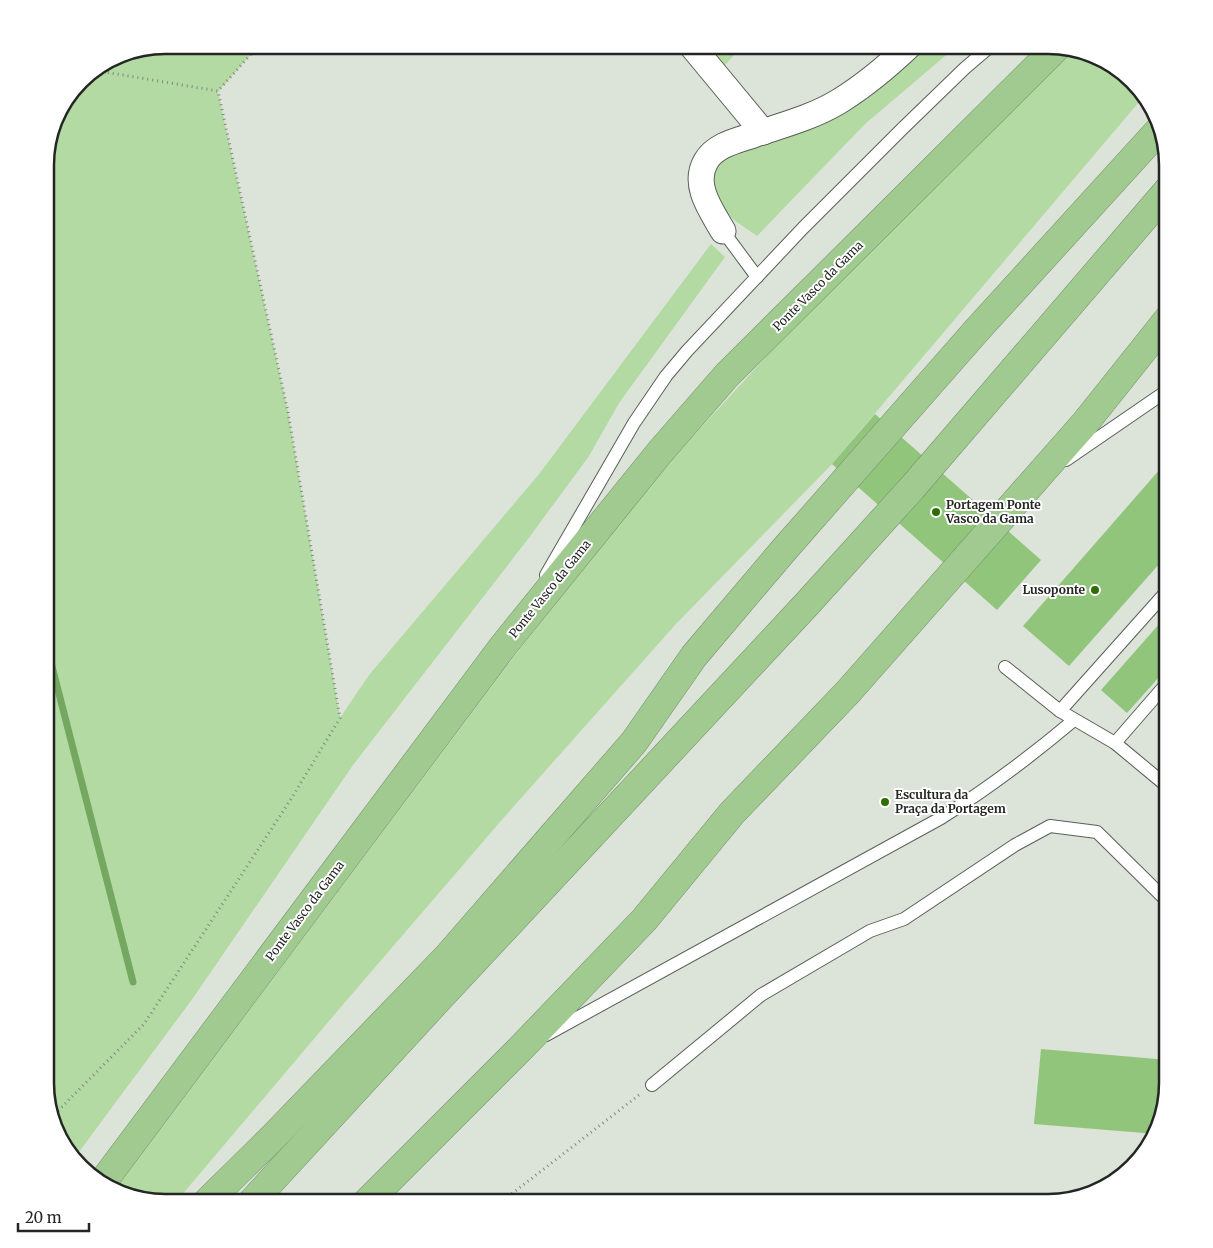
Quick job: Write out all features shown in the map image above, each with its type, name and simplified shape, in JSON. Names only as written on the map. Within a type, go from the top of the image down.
[{"type":"highway","name":"Ponte Vasco da Gama","points":[[106,1178],[504,645],[660,452],[727,375],[1050,54]]},
{"type":"highway","points":[[215,1194],[448,956],[634,742],[694,656],[783,551],[977,330],[1155,135]]},
{"type":"highway","points":[[259,1194],[434,1004],[721,698],[912,488],[1159,200]]},
{"type":"highway","points":[[375,1194],[520,1049],[644,920],[732,813],[848,692],[1033,482],[1095,410],[1159,330]]},
{"type":"street","points":[[698,54],[763,132]]},
{"type":"street","points":[[723,231],[701,188],[702,172],[706,160],[724,146],[789,124],[838,102],[899,54]]},
{"type":"lane","points":[[504,645],[655,391],[687,351],[895,136],[981,54]]},
{"type":"lane","points":[[723,231],[757,277]]},
{"type":"lane","points":[[1033,482],[1159,396]]},
{"type":"lane","points":[[1060,711],[1159,600]]},
{"type":"lane","points":[[1005,666],[1060,711],[1114,743],[1159,780]]},
{"type":"lane","points":[[1114,743],[1159,692]]},
{"type":"lane","points":[[520,1049],[941,818],[1012,771],[1074,720]]},
{"type":"lane","points":[[652,1085],[761,995],[870,930],[904,919],[1015,845],[1050,826],[1097,832],[1159,893]]},
{"type":"path","points":[[218,91],[251,54]]},
{"type":"path","points":[[103,72],[218,91]]},
{"type":"path","points":[[58,1111],[144,1024],[291,799],[340,718],[288,412],[218,91]]},
{"type":"path","points":[[512,1194],[652,1085]]},
{"type":"green space","points":[[157,54],[251,54],[218,92],[288,412],[340,718],[369,675],[540,473],[711,244],[725,257],[619,403],[589,456],[528,539],[353,765],[193,998],[78,1153],[65,1133],[56,1105],[54,1091],[54,157],[56,143],[65,115],[81,91],[91,81],[115,65],[143,56]]},
{"type":"green space","points":[[698,54],[735,54],[716,75]]},
{"type":"green space","points":[[905,54],[947,54],[865,124],[757,236],[734,220],[712,198],[716,165],[765,141]]},
{"type":"green space","points":[[1059,54],[1098,65],[1122,81],[1140,101],[832,464],[675,625],[506,815],[183,1194],[143,1192],[119,1185],[516,654],[659,473],[896,216]]},
{"type":"building","name":"Portagem Ponte Vasco da Gama","points":[[875,414],[1041,560],[997,610],[832,464]]},
{"type":"building","name":"Lusoponte","points":[[1159,470],[1159,564],[1069,666],[1023,626]]},
{"type":"building","points":[[1159,624],[1159,677],[1127,713],[1101,690]]},
{"type":"building","points":[[1041,1049],[1159,1059],[1157,1105],[1148,1133],[1034,1124]]},
{"type":"waterway","points":[[54,674],[133,982]]},
{"type":"place","name":"Portagem Ponte Vasco da Gama","points":[[936,512]]},
{"type":"place","name":"Lusoponte","points":[[1095,590]]},
{"type":"place","name":"Escultura da Praça da Portagem","points":[[885,802]]}]
